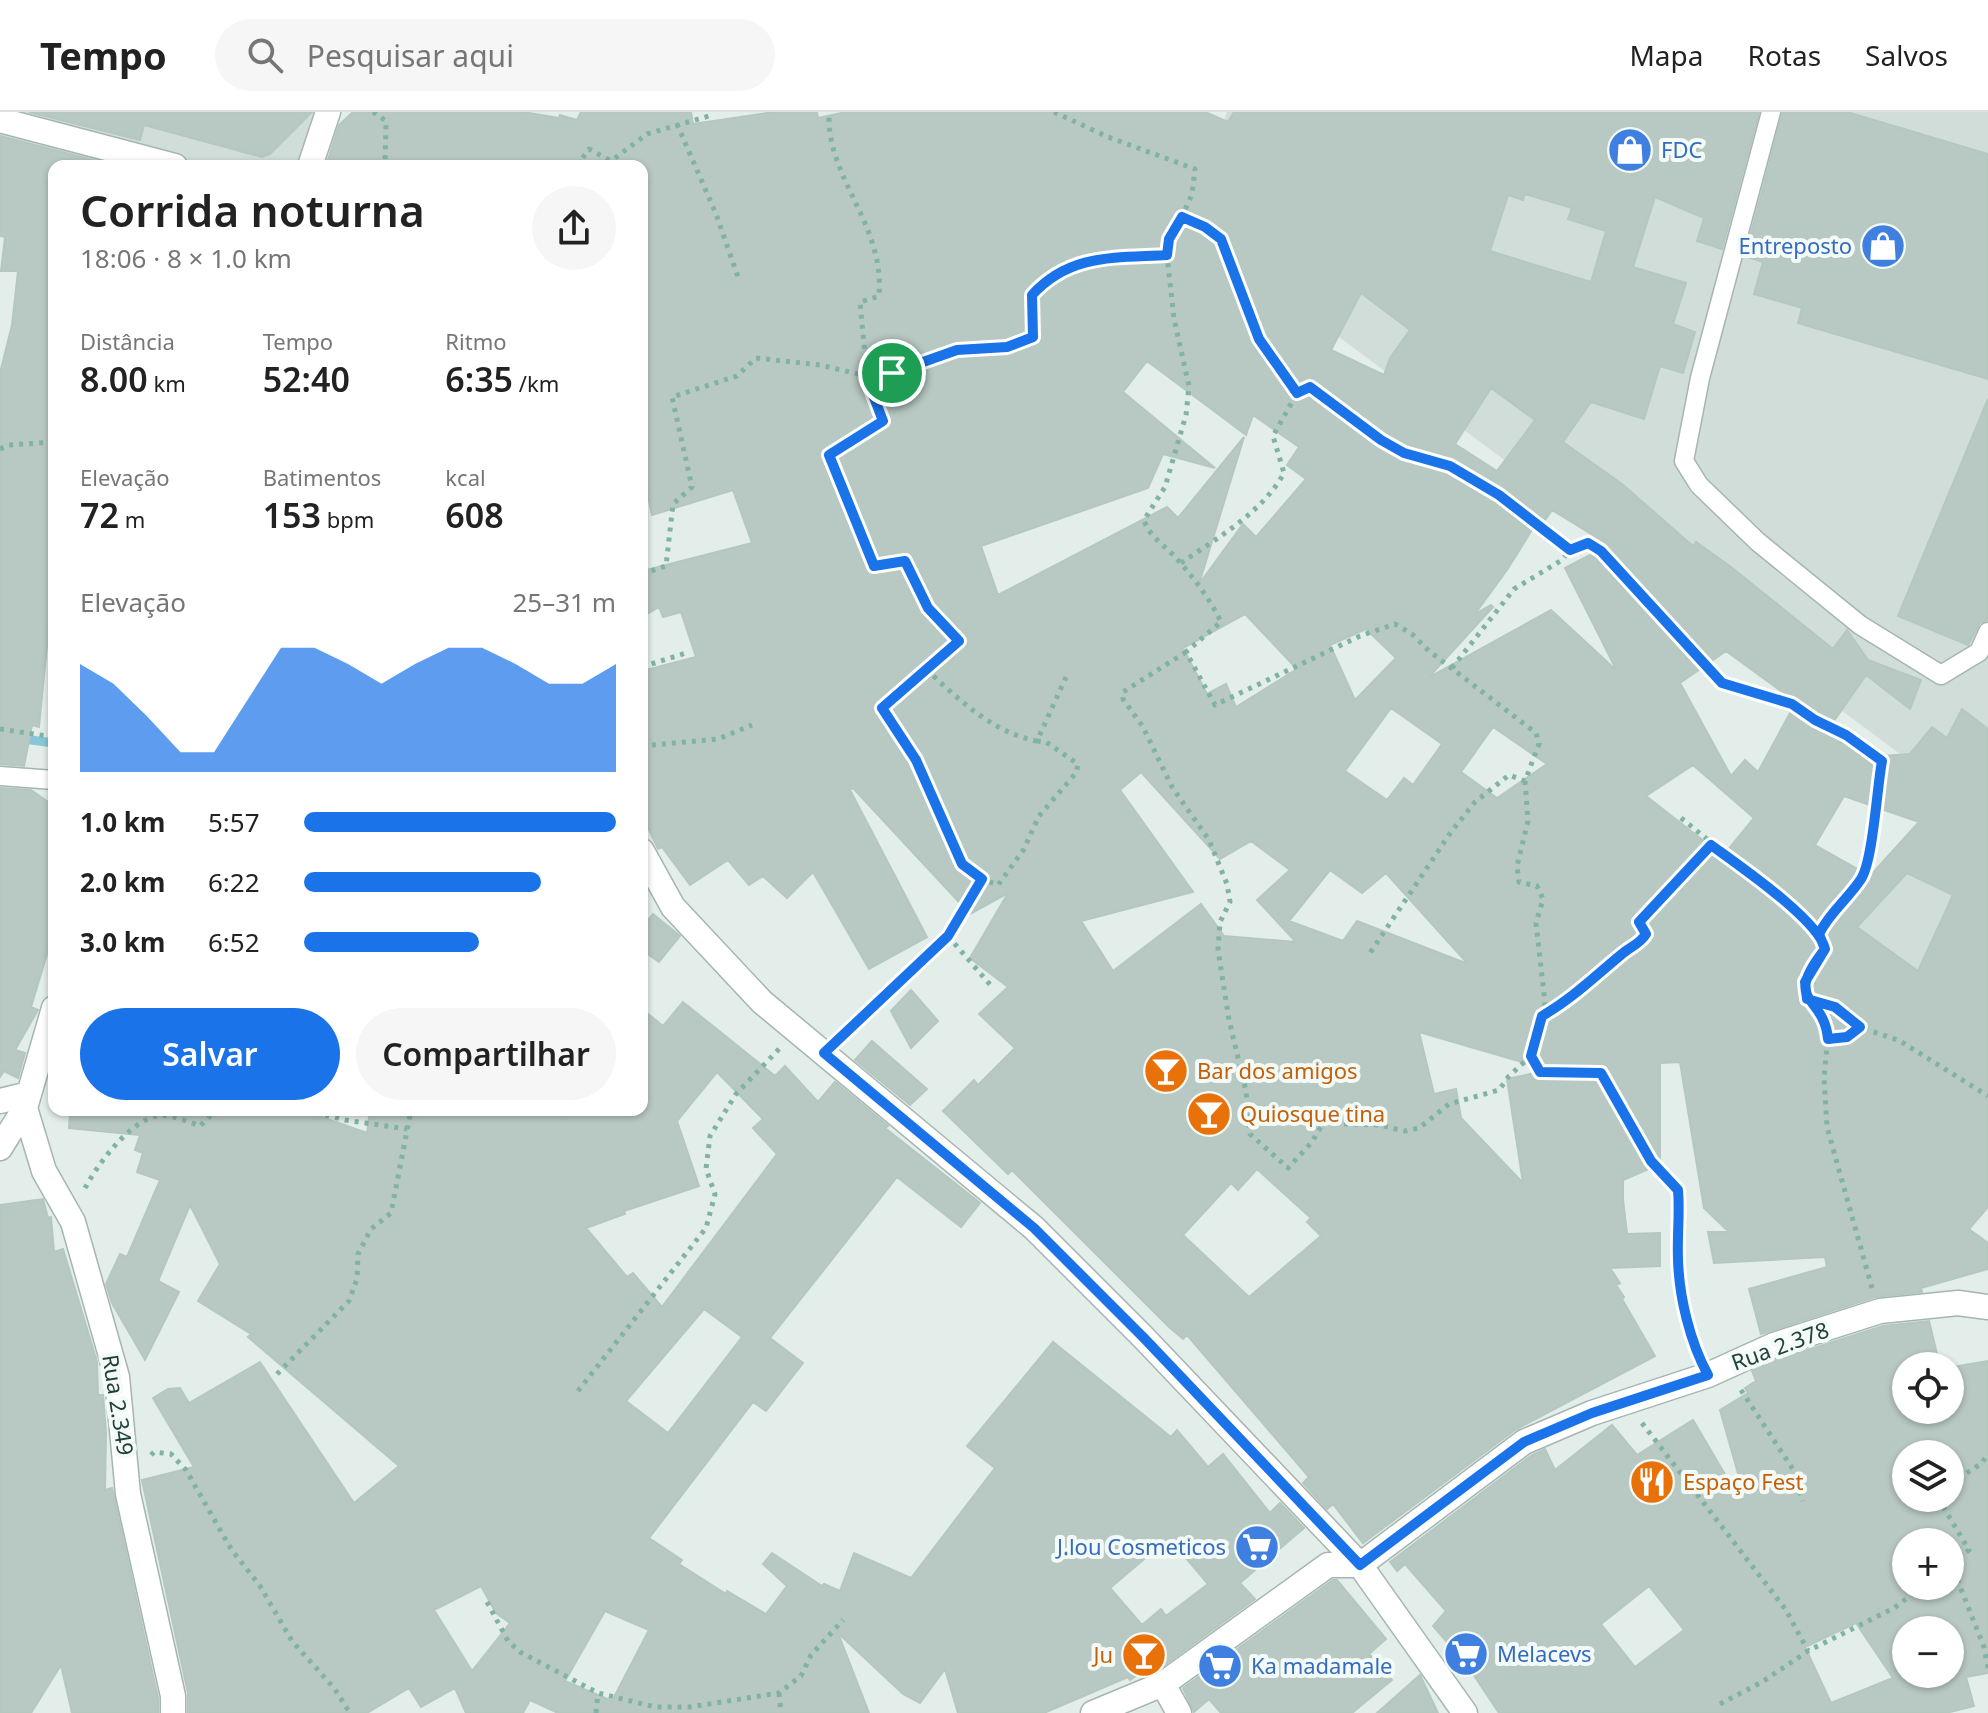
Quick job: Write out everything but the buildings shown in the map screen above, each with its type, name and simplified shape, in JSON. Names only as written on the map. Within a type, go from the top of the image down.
[{"type":"street","points":[[312,160],[328,112]]},
{"type":"street","points":[[0,120],[152,160]]},
{"type":"street","points":[[648,862],[673,907],[762,1002],[1034,1228],[1143,1337],[1360,1565],[1465,1713]]},
{"type":"street","points":[[0,1148],[27,1101],[48,1029]]},
{"type":"street","points":[[0,1101],[27,1101]]},
{"type":"street","name":"Rua 2.349","points":[[27,1101],[44,1171],[73,1222],[117,1377],[128,1494],[173,1696],[173,1713]]},
{"type":"street","name":"Rua 2.378","points":[[1093,1713],[1163,1684],[1328,1565],[1360,1565],[1524,1442],[1592,1413],[1717,1370],[1774,1345],[1880,1311],[1958,1303],[1988,1307]]},
{"type":"street","points":[[1163,1684],[1179,1713]]},
{"type":"lane","points":[[1771,112],[1700,378],[1684,461],[1699,485],[1769,551],[1860,625],[1941,675],[1979,652],[1988,632]]},
{"type":"lane","points":[[0,776],[48,780]]},
{"type":"path","points":[[373,112],[386,121],[385,160]]},
{"type":"path","points":[[615,160],[647,134],[697,121],[709,116],[710,112]]},
{"type":"path","points":[[829,112],[828,125],[838,165],[870,230],[881,273],[879,296],[860,302],[867,378],[883,421],[829,455],[874,566],[905,561],[928,608],[959,641],[926,669],[882,708],[916,760],[962,864],[982,879],[998,885],[1024,849],[1039,816],[1076,773],[1078,764],[1046,742],[1004,731],[979,715],[926,669]]},
{"type":"path","points":[[1054,112],[1108,137],[1195,169],[1192,194],[1169,239],[1167,255],[1174,319],[1189,386],[1186,415],[1165,487],[1144,520],[1147,529],[1181,563],[1212,603],[1221,622],[1186,652],[1123,692],[1123,699],[1143,727],[1172,787],[1209,840],[1227,884],[1230,902],[1220,922],[1218,950],[1229,1020],[1246,1091],[1250,1134],[1288,1168],[1312,1142],[1323,1123],[1378,1125],[1405,1131],[1419,1128],[1449,1104],[1499,1090],[1531,1056],[1545,1003],[1536,923],[1543,899],[1537,886],[1519,882],[1517,866],[1528,821],[1525,781],[1539,744],[1536,733],[1412,634],[1395,624],[1215,705],[1186,652]]},
{"type":"path","points":[[677,124],[716,214],[738,277]]},
{"type":"path","points":[[581,160],[589,149],[606,160]]},
{"type":"path","points":[[1182,217],[1205,227],[1221,239],[1259,339],[1297,393]]},
{"type":"path","points":[[648,572],[666,566],[673,504],[692,487],[672,397],[737,376],[756,358],[820,365],[867,378],[957,350],[1007,347],[1033,337],[1032,295],[1062,271],[1091,259],[1167,255]]},
{"type":"path","points":[[1181,563],[1234,526],[1278,485],[1284,473],[1273,436],[1297,393],[1310,387],[1381,440],[1404,453],[1450,466],[1499,495],[1570,550]]},
{"type":"path","points":[[0,449],[9,445],[48,442]]},
{"type":"path","points":[[1452,668],[1514,589],[1562,560],[1570,550],[1588,543],[1601,551],[1722,683],[1792,704],[1815,720],[1846,735],[1882,761],[1868,859],[1862,879],[1825,921],[1819,934]]},
{"type":"path","points":[[648,665],[689,652]]},
{"type":"path","points":[[1037,741],[1066,677]]},
{"type":"path","points":[[648,745],[718,739],[752,725]]},
{"type":"path","points":[[0,729],[48,736]]},
{"type":"path","points":[[1368,956],[1419,875],[1475,802],[1509,775],[1525,781]]},
{"type":"path","points":[[1681,818],[1792,908],[1819,934],[1825,949],[1805,982],[1807,999],[1822,1016],[1828,1039],[1824,1078],[1827,1127],[1880,1311]]},
{"type":"path","points":[[1542,1016],[1570,1000],[1626,951],[1642,941],[1646,934],[1639,922],[1711,845]]},
{"type":"path","points":[[824,1053],[948,936],[982,879]]},
{"type":"path","points":[[948,936],[993,988]]},
{"type":"path","points":[[1807,999],[1835,1007],[1860,1027],[1900,1041],[1988,1096]]},
{"type":"path","points":[[1828,1039],[1847,1037],[1860,1027]]},
{"type":"path","points":[[578,1391],[706,1228],[715,1194],[706,1169],[710,1136],[736,1094],[797,1030]]},
{"type":"path","points":[[1531,1056],[1540,1072],[1601,1073],[1651,1161],[1678,1190],[1678,1261],[1686,1312],[1698,1358],[1717,1370],[1759,1421],[1800,1480],[1797,1485],[1803,1501]]},
{"type":"path","points":[[73,1222],[86,1185],[111,1148],[151,1117],[174,1117],[200,1126],[210,1116]]},
{"type":"path","points":[[329,1116],[407,1129]]},
{"type":"path","points":[[277,1374],[349,1301],[357,1279],[358,1254],[371,1229],[391,1213],[410,1116]]},
{"type":"path","points":[[1627,1403],[1686,1484],[1786,1610],[1808,1651]]},
{"type":"path","points":[[128,1494],[142,1466],[154,1452],[171,1454],[186,1470],[231,1549],[260,1586],[292,1641],[334,1688],[350,1713]]},
{"type":"path","points":[[1964,1475],[1982,1463],[1988,1453]]},
{"type":"path","points":[[1964,1599],[1984,1647],[1988,1668]]},
{"type":"path","points":[[1720,1704],[1762,1682],[1808,1651],[1905,1600]]},
{"type":"path","points":[[487,1602],[508,1641],[520,1652],[598,1693],[655,1707],[690,1707],[779,1693],[801,1676],[811,1655],[843,1620]]},
{"type":"path","points":[[596,1713],[598,1693]]},
{"type":"path","points":[[779,1693],[781,1713]]},
{"type":"shaded area","points":[[0,112],[340,112],[317,160],[48,160],[48,166],[0,166]]},
{"type":"shaded area","points":[[1227,112],[1988,112],[1988,1099],[1811,972],[1966,803],[1191,227]]},
{"type":"waterway","points":[[0,736],[48,742]]},
{"type":"place","name":"FDC","points":[[1630,150]]},
{"type":"place","name":"Entreposto","points":[[1883,246]]},
{"type":"place","name":"Bar dos amigos","points":[[1166,1071]]},
{"type":"place","name":"Quiosque tina","points":[[1209,1114]]},
{"type":"place","name":"Espaço Fest","points":[[1652,1482]]},
{"type":"place","name":"J.lou Cosmeticos","points":[[1257,1547]]},
{"type":"place","name":"Melacevs","points":[[1466,1654]]},
{"type":"place","name":"Ju","points":[[1144,1655]]},
{"type":"place","name":"Ka madamale","points":[[1220,1666]]},
{"type":"route","points":[[892,373],[867,379],[883,421],[829,455],[874,566],[905,561],[928,608],[959,641],[882,708],[916,760],[962,864],[982,879],[948,936],[824,1053],[1034,1228],[1143,1337],[1360,1565],[1524,1442],[1592,1413],[1708,1375],[1698,1358],[1686,1312],[1678,1261],[1678,1190],[1651,1161],[1601,1073],[1540,1072],[1531,1056],[1542,1016],[1570,1000],[1595,976],[1642,941],[1646,934],[1639,922],[1695,866],[1711,845],[1792,908],[1819,934],[1825,949],[1813,964],[1805,982],[1807,999],[1835,1007],[1860,1027],[1847,1037],[1828,1039],[1822,1016],[1807,999],[1805,982],[1813,964],[1825,949],[1825,944],[1819,934],[1825,921],[1862,879],[1868,859],[1882,761],[1846,735],[1815,720],[1792,704],[1722,683],[1681,641],[1623,571],[1601,551],[1588,543],[1570,550],[1499,495],[1450,466],[1404,453],[1381,440],[1310,387],[1297,393],[1259,339],[1221,239],[1205,227],[1182,217],[1169,239],[1167,255],[1091,259],[1062,271],[1042,284],[1032,295],[1033,337],[1007,347],[957,350],[892,373]]}]
